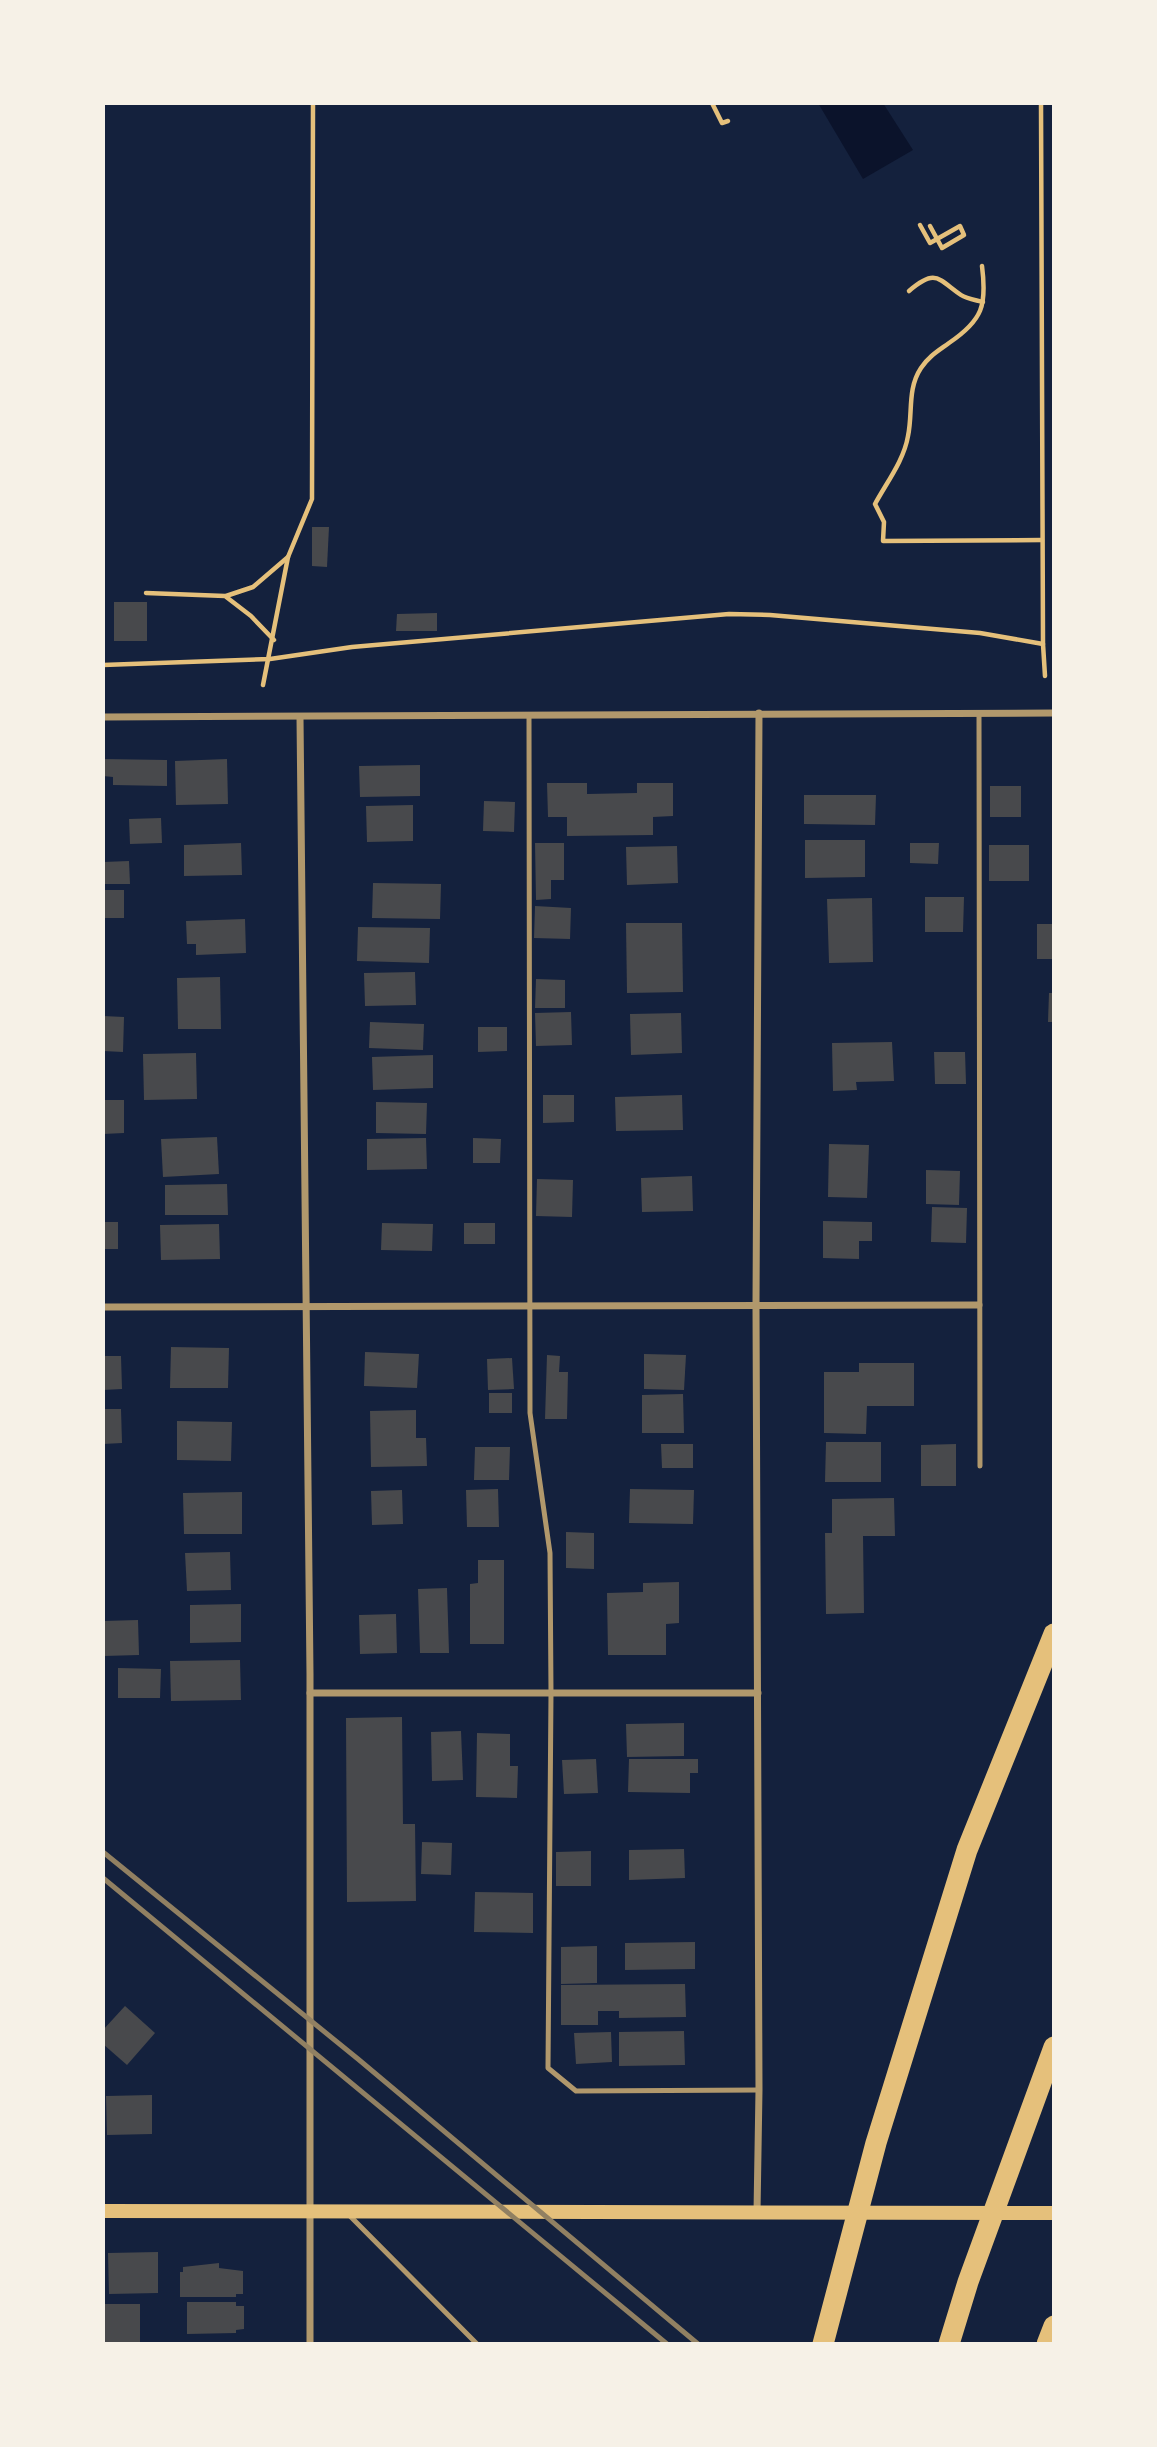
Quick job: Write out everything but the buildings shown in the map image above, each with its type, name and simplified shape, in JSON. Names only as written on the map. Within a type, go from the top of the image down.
[{"type":"highway","points":[[823,2344],[876,2143],[967,1850],[1054,1634]]},
{"type":"highway","points":[[949,2344],[973,2269],[1054,2048]]},
{"type":"highway","points":[[1047,2344],[1054,2326]]},
{"type":"main road","points":[[103,2211],[1054,2213]]},
{"type":"street","points":[[757,2212],[759,2090],[755,1305],[759,713]]},
{"type":"street","points":[[103,717],[1054,713]]},
{"type":"street","points":[[300,717],[310,1693],[310,2344]]},
{"type":"street","points":[[103,1307],[979,1305]]},
{"type":"street","points":[[310,1693],[758,1693]]},
{"type":"lane","points":[[979,713],[980,1466]]},
{"type":"lane","points":[[528,715],[530,1413],[550,1553],[548,2068],[576,2091],[759,2090]]},
{"type":"lane","points":[[346,2211],[477,2344]]},
{"type":"path","points":[[263,685],[274,640],[288,557],[312,499],[313,103]]},
{"type":"path","points":[[712,103],[722,123],[728,121]]},
{"type":"path","points":[[1041,103],[1045,676]]},
{"type":"path","points":[[920,225],[930,243],[960,226],[964,235],[942,248],[930,226]]},
{"type":"path","points":[[982,266],[985,292],[981,313],[970,327],[931,355],[920,369],[911,392],[908,437],[901,458],[875,504],[884,522],[883,541],[1042,540]]},
{"type":"path","points":[[909,291],[922,280],[932,277],[942,279],[963,297],[983,302]]},
{"type":"path","points":[[146,593],[225,596],[253,587],[288,557]]},
{"type":"path","points":[[225,596],[251,615],[274,640]]},
{"type":"path","points":[[103,665],[270,659],[352,648],[729,614],[794,616],[980,632],[1043,645]]},
{"type":"water","points":[[818,103],[883,103],[913,150],[863,179]]},
{"type":"railway","points":[[103,1852],[358,2059],[698,2344]]},
{"type":"railway","points":[[103,1878],[667,2344]]}]
